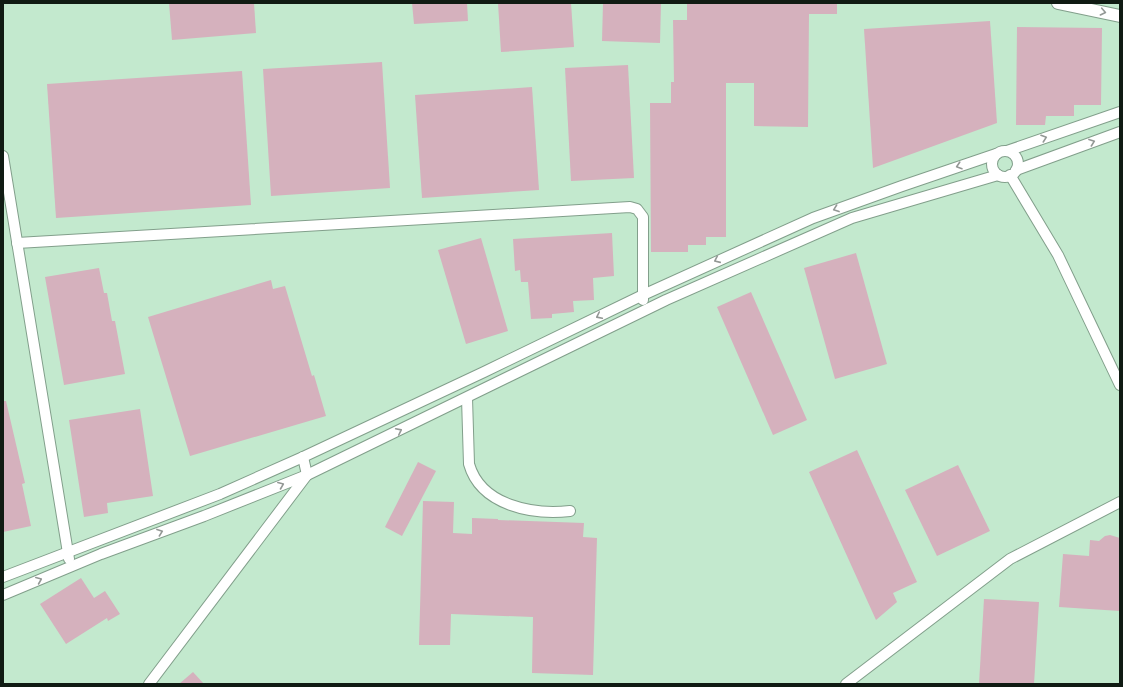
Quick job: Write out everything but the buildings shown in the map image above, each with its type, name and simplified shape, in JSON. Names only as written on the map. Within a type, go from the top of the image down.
[{"type":"main road","points":[[1058,3],[1120,16]]},
{"type":"street","points":[[3,577],[220,494],[491,369],[643,295],[813,218],[895,188],[1120,112]]},
{"type":"street","points":[[3,595],[101,554],[204,516],[307,475],[644,311],[852,218],[998,175],[1002,176],[1120,132]]},
{"type":"street","points":[[1008,151],[1016,158],[1017,166],[1013,172]]},
{"type":"street","points":[[996,154],[992,161],[992,165],[998,175]]},
{"type":"street","points":[[3,156],[71,566]]},
{"type":"street","points":[[1013,172],[1058,255],[1120,384]]},
{"type":"street","points":[[17,243],[630,207],[637,209],[643,217],[644,311]]},
{"type":"street","points":[[467,398],[469,464],[474,478],[479,484],[488,493],[502,501],[522,508],[546,512],[570,511]]},
{"type":"street","points":[[149,684],[307,475],[303,457]]},
{"type":"street","points":[[846,684],[1010,559],[1120,502]]},
{"type":"shaded area","points":[[3,3],[1120,3],[1120,684],[3,684]]}]
